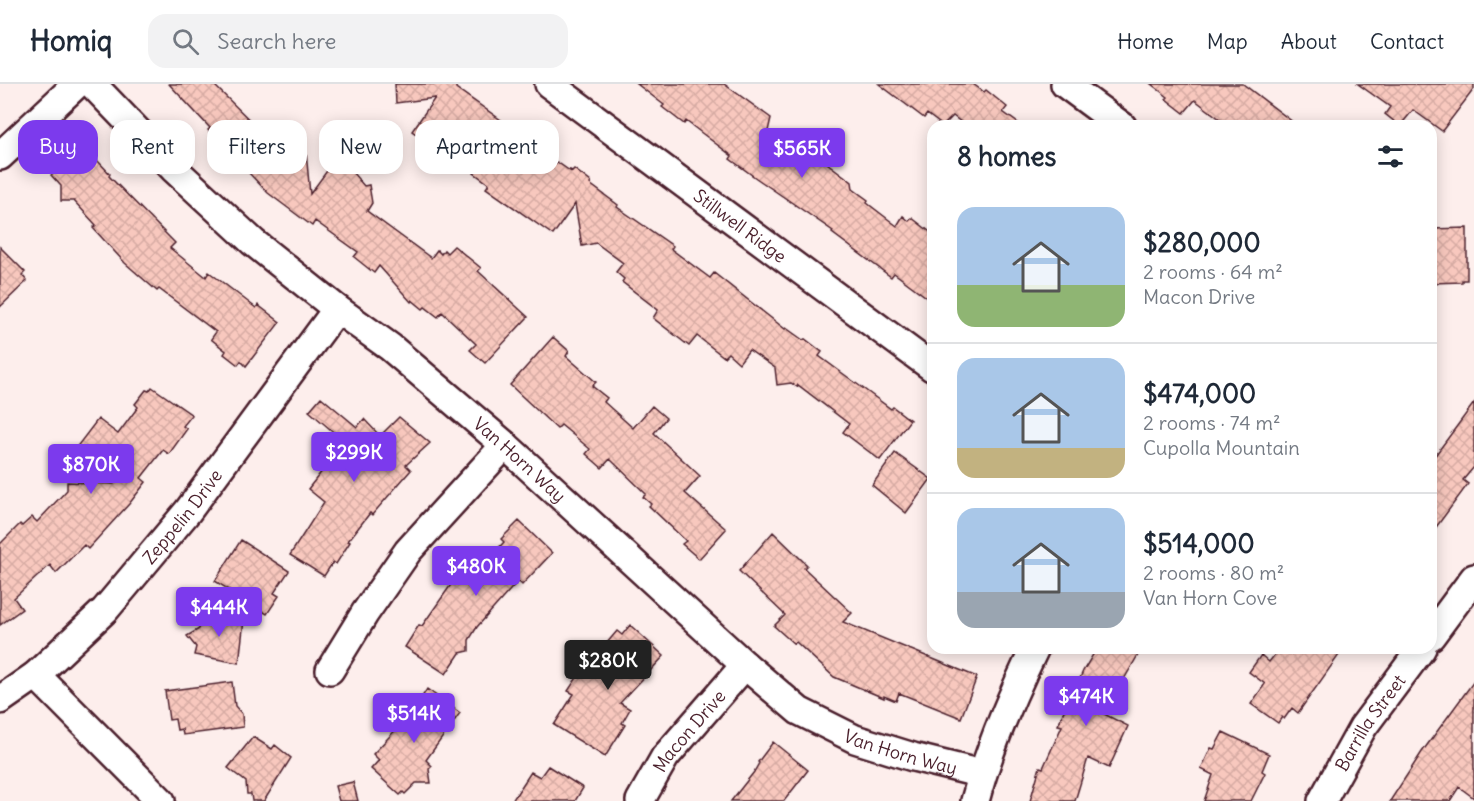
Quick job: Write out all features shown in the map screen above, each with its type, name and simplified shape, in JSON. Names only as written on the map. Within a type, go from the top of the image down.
[{"type":"street","points":[[0,156],[77,84]]},
{"type":"street","name":"Van Horn Way","points":[[92,84],[174,168],[245,235],[337,309],[390,347],[505,445],[745,665],[799,711],[855,739],[913,757],[982,774]]},
{"type":"street","name":"Stillwell Ridge","points":[[549,84],[927,364]]},
{"type":"street","points":[[1065,84],[1114,120]]},
{"type":"street","name":"Zeppelin Drive","points":[[0,700],[36,675],[105,610],[188,511],[337,309]]},
{"type":"street","points":[[330,670],[365,613],[408,551],[505,445]]},
{"type":"street","points":[[1437,628],[1474,578]]},
{"type":"street","points":[[975,801],[982,774],[1013,693],[1032,654]]},
{"type":"street","name":"Barrilla Street","points":[[1322,801],[1363,727],[1418,654]]},
{"type":"street","name":"Macon Drive","points":[[640,801],[666,757],[745,665]]},
{"type":"street","points":[[36,675],[161,801]]},
{"type":"building","points":[[169,84],[213,84],[250,120],[207,120],[207,125]]},
{"type":"building","points":[[395,84],[456,84],[456,88],[501,120],[420,120],[435,98],[396,103]]},
{"type":"building","points":[[637,84],[724,84],[771,118],[768,131],[791,148],[797,140],[802,144],[804,141],[818,151],[815,154],[852,182],[853,189],[868,200],[867,203],[897,226],[903,216],[909,221],[912,218],[927,229],[927,298],[894,273],[891,277],[832,233],[833,231],[730,159],[732,156],[686,121],[684,124],[662,107],[664,105]]},
{"type":"building","points":[[879,84],[973,84],[984,92],[986,90],[1007,107],[1003,112],[1014,120],[958,120],[953,116],[949,120],[935,120],[927,114],[924,118]]},
{"type":"building","points":[[1151,84],[1243,84],[1290,120],[1221,120],[1195,100],[1184,113],[1166,99],[1168,97]]},
{"type":"building","points":[[1358,84],[1474,84],[1474,89],[1442,131],[1437,127],[1437,120],[1427,120],[1413,110],[1405,120],[1392,120],[1385,114],[1390,107]]},
{"type":"building","points":[[98,161],[110,174],[109,176],[175,243],[170,248],[206,277],[209,272],[256,308],[258,305],[280,322],[246,366],[241,361],[238,365],[224,354],[226,351],[211,339],[216,332],[159,289],[157,291],[125,263],[93,228],[96,225],[74,201],[61,201],[61,186],[51,175],[98,174]]},
{"type":"building","points":[[307,162],[310,194],[325,174],[354,174],[364,186],[369,185],[372,203],[367,211],[431,258],[437,250],[441,254],[444,250],[447,253],[454,246],[481,268],[478,271],[528,317],[485,363],[470,350],[476,344],[442,312],[438,317],[425,307],[423,309],[412,300],[411,302],[379,266],[374,273],[354,257],[358,252],[315,221],[312,226],[268,193],[250,174],[307,174]]},
{"type":"building","points":[[559,163],[570,171],[574,169],[618,205],[617,207],[673,246],[671,249],[710,278],[714,273],[785,329],[805,339],[822,352],[819,356],[891,409],[893,407],[910,420],[880,460],[843,432],[849,424],[798,385],[797,387],[791,383],[777,385],[775,368],[749,350],[739,363],[728,353],[724,357],[697,336],[689,346],[653,318],[658,310],[622,282],[624,279],[616,272],[623,263],[596,243],[582,246],[575,204],[553,235],[486,188],[489,184],[475,174],[559,174]]},
{"type":"building","points":[[1467,228],[1467,280],[1437,283],[1437,229]]},
{"type":"building","points":[[0,247],[25,272],[22,275],[27,281],[0,307]]},
{"type":"building","points":[[553,337],[569,351],[566,356],[596,382],[592,386],[607,398],[604,402],[633,428],[652,406],[666,418],[654,433],[700,476],[685,493],[726,529],[699,559],[682,544],[686,541],[649,506],[651,504],[643,497],[646,494],[610,459],[602,468],[586,454],[590,449],[561,425],[557,429],[510,385]]},
{"type":"building","points":[[152,387],[192,415],[183,426],[187,429],[169,454],[163,450],[141,478],[146,482],[88,549],[84,545],[56,573],[50,565],[14,598],[22,609],[0,625],[0,544],[20,524],[22,526],[32,517],[37,522],[67,490],[67,482],[113,484],[72,453],[98,419],[118,434],[138,407],[135,404],[146,390],[149,391]]},
{"type":"building","points":[[321,397],[357,427],[364,419],[380,436],[399,417],[430,443],[406,465],[411,470],[372,515],[370,513],[348,541],[350,542],[336,564],[333,562],[324,576],[290,555],[324,502],[308,489],[345,442],[309,411]]},
{"type":"building","points":[[1474,403],[1474,467],[1463,480],[1468,484],[1437,526],[1437,453]]},
{"type":"building","points":[[895,453],[927,476],[927,484],[906,513],[872,485]]},
{"type":"building","points":[[519,521],[552,553],[522,585],[518,581],[477,627],[469,640],[469,651],[460,653],[446,674],[405,647],[455,579],[451,576],[469,555],[482,566],[504,542],[501,539]]},
{"type":"building","points":[[773,532],[807,565],[804,568],[852,613],[843,622],[977,677],[961,718],[899,693],[896,701],[834,677],[796,642],[794,644],[774,626],[785,615],[739,571]]},
{"type":"building","points":[[241,540],[289,571],[274,593],[279,596],[267,614],[215,581]]},
{"type":"building","points":[[202,612],[244,620],[239,663],[194,655],[196,647],[187,636],[199,629]]},
{"type":"building","points":[[630,625],[664,656],[620,703],[630,709],[622,723],[625,725],[605,757],[554,725],[574,694],[568,691],[578,676],[581,678],[609,647],[606,644],[617,631],[622,635]]},
{"type":"building","points":[[1093,654],[1139,654],[1104,714],[1128,726],[1109,768],[1088,758],[1075,801],[1030,801],[1040,767],[1043,768],[1062,726],[1058,725]]},
{"type":"building","points":[[1275,654],[1339,655],[1298,713],[1292,708],[1278,723],[1251,704],[1265,684],[1249,672],[1261,655],[1269,662]]},
{"type":"building","points":[[1474,681],[1474,798],[1459,787],[1450,801],[1390,801],[1422,752]]},
{"type":"building","points":[[232,682],[235,706],[242,714],[243,727],[183,735],[182,729],[177,730],[175,719],[169,720],[165,691]]},
{"type":"building","points":[[427,689],[460,713],[426,760],[432,766],[429,769],[431,783],[416,783],[405,794],[403,792],[400,795],[371,769],[379,760],[373,754],[404,721],[402,719],[413,702],[417,705]]},
{"type":"building","points":[[1223,732],[1269,754],[1262,771],[1265,773],[1251,801],[1204,801],[1213,775],[1201,769],[1211,748],[1214,749]]},
{"type":"building","points":[[253,737],[272,749],[275,745],[291,758],[264,801],[252,801],[251,794],[247,794],[246,782],[228,768]]},
{"type":"building","points":[[773,742],[808,770],[784,801],[731,801],[754,772],[758,762]]},
{"type":"building","points":[[548,766],[583,788],[575,801],[512,801],[531,772],[540,777]]},
{"type":"building","points":[[353,782],[358,801],[339,801],[335,786]]}]
